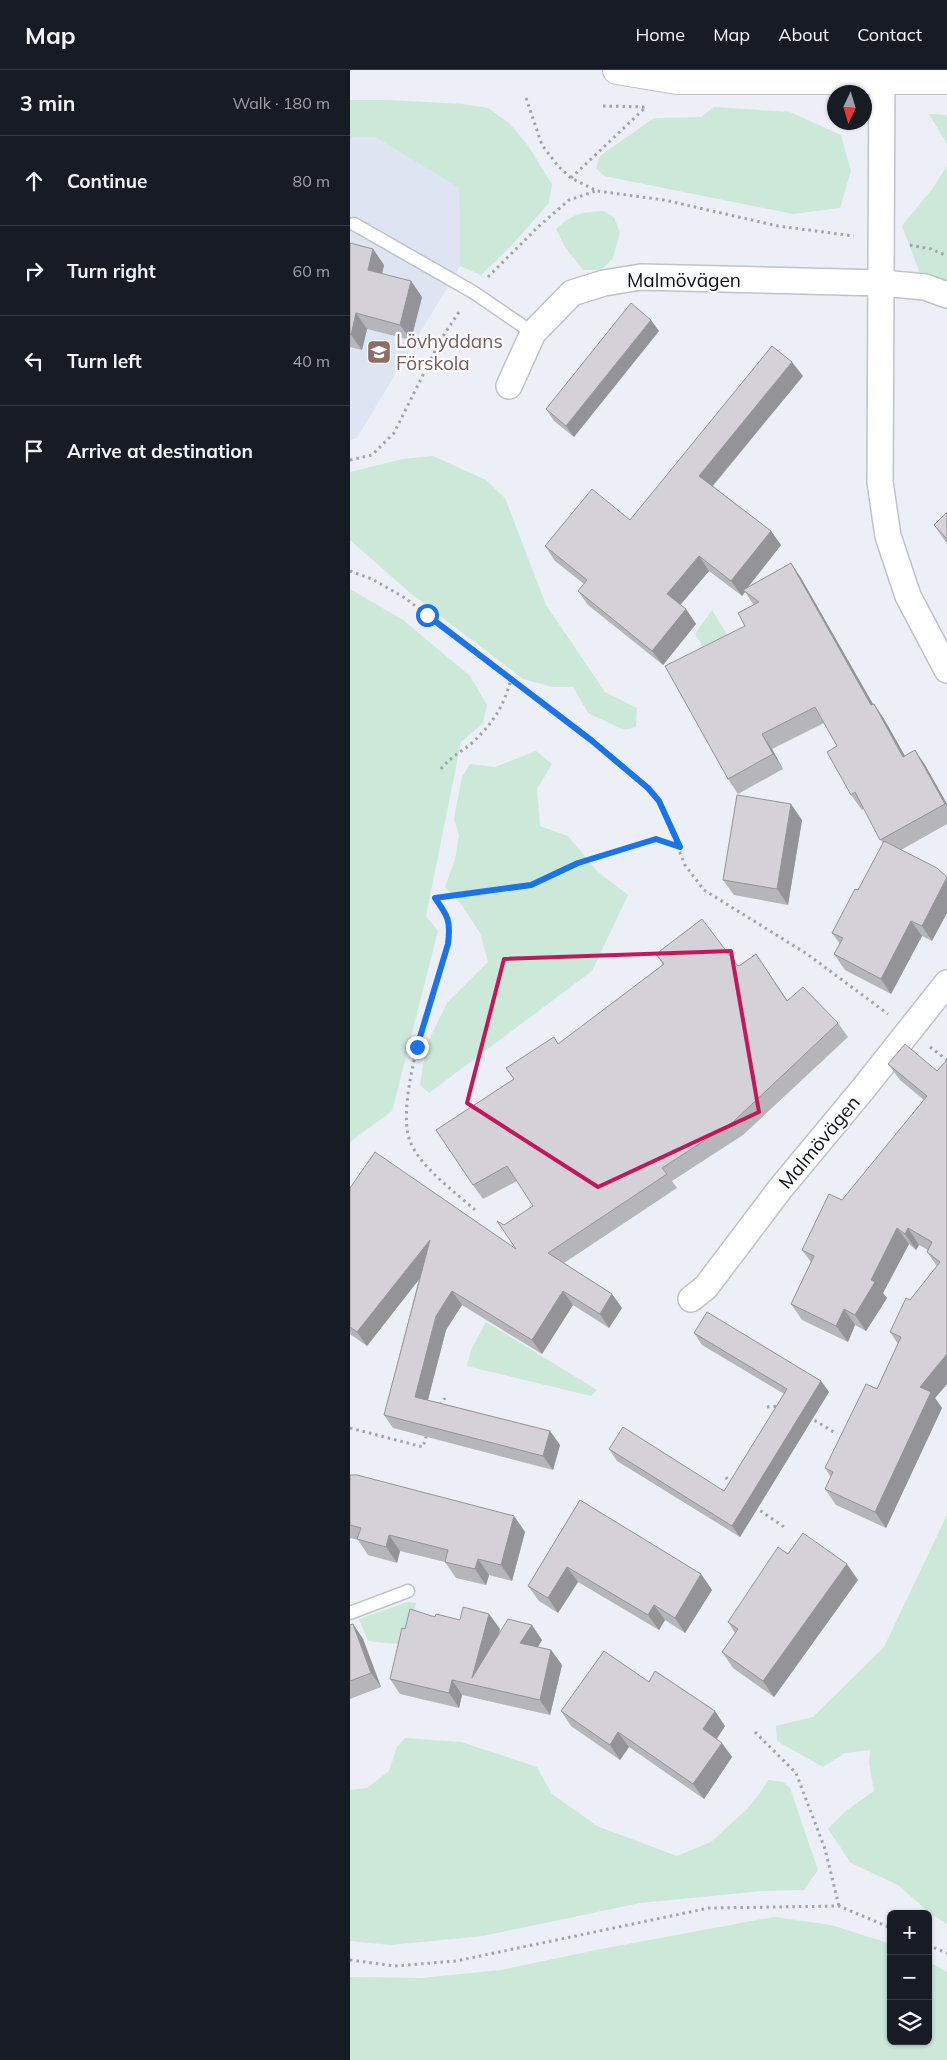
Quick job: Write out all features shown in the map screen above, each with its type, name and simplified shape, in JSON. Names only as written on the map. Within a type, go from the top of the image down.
[{"type":"street","points":[[617,70],[678,80],[882,75],[947,80]]},
{"type":"street","points":[[882,75],[880,482],[888,536],[908,596],[947,670]]},
{"type":"street","name":"Malmövägen","points":[[509,386],[533,333],[572,293],[604,283],[641,277],[882,283],[924,286],[947,296]]},
{"type":"street","name":"Malmövägen","points":[[691,1299],[706,1287],[780,1188],[863,1089],[947,983]]},
{"type":"lane","points":[[354,224],[472,292],[533,333]]},
{"type":"lane","points":[[350,1613],[408,1591]]},
{"type":"path","points":[[526,98],[542,145],[558,166],[570,178],[597,191],[664,200],[778,226],[882,240],[931,249],[947,256]]},
{"type":"path","points":[[570,178],[646,107]]},
{"type":"path","points":[[350,460],[372,455],[394,433],[441,339],[472,292],[539,226],[569,200],[597,191]]},
{"type":"path","points":[[350,571],[372,579],[405,598],[591,740],[648,788],[659,801],[686,865],[704,890],[807,954],[867,998]]},
{"type":"path","points":[[441,769],[453,755],[472,743],[500,710],[511,680]]},
{"type":"path","points":[[475,1210],[439,1178],[420,1157],[410,1141],[406,1119],[417,1047],[448,944],[450,929],[448,916],[435,898],[531,885],[578,863],[656,839],[680,847]]},
{"type":"path","points":[[437,1409],[445,1398]]},
{"type":"path","points":[[767,1406],[781,1406]]},
{"type":"path","points":[[807,1416],[837,1434]]},
{"type":"path","points":[[350,1428],[423,1447],[428,1431]]},
{"type":"path","points":[[726,1477],[734,1492]]},
{"type":"path","points":[[749,1503],[787,1529]]},
{"type":"path","points":[[755,1732],[796,1773],[825,1849],[839,1906]]},
{"type":"path","points":[[350,1960],[395,1966],[456,1961],[709,1908],[839,1906],[887,1926]]},
{"type":"path","points":[[932,1947],[947,1953]]},
{"type":"highlighted area","points":[[731,951],[759,1112],[598,1187],[467,1103],[504,959]]},
{"type":"shaded area","name":"Lövhyddans Förskola","points":[[350,137],[375,137],[459,188],[460,266],[357,438],[350,440]]},
{"type":"green space","points":[[350,100],[463,104],[488,108],[509,123],[527,144],[552,184],[549,203],[511,246],[481,275],[460,266],[459,188],[375,137],[350,137]]},
{"type":"green space","points":[[714,107],[790,112],[841,135],[851,171],[840,208],[793,214],[604,176],[596,168],[600,156],[654,118],[701,117]]},
{"type":"green space","points":[[929,114],[947,115],[947,144]]},
{"type":"green space","points":[[947,166],[947,295],[925,287],[902,226],[932,189]]},
{"type":"green space","points":[[603,211],[614,217],[620,233],[613,258],[601,270],[583,270],[565,247],[556,229],[577,215]]},
{"type":"green space","points":[[433,456],[486,480],[505,498],[546,605],[605,692],[637,708],[636,727],[624,730],[588,713],[573,687],[552,687],[523,679],[409,592],[350,540],[350,472],[403,459]]},
{"type":"green space","points":[[350,589],[403,620],[470,676],[487,705],[483,723],[461,742],[426,916],[438,931],[392,1111],[350,1142]]},
{"type":"green space","points":[[712,610],[732,643],[709,657],[695,634]]},
{"type":"green space","points":[[536,751],[552,764],[537,789],[540,826],[568,836],[597,871],[628,895],[592,971],[429,1093],[420,1085],[426,1046],[447,1003],[488,962],[480,933],[461,904],[445,887],[455,860],[459,835],[454,818],[462,777],[470,764],[495,767]]},
{"type":"green space","points":[[486,1322],[597,1390],[591,1396],[467,1366],[471,1350]]},
{"type":"green space","points":[[947,1515],[947,1924],[932,1915],[932,1910],[926,1910],[898,1885],[851,1863],[828,1829],[847,1810],[874,1791],[869,1763],[870,1750],[845,1753],[823,1767],[777,1741],[776,1726],[813,1717],[884,1647]]},
{"type":"green space","points":[[408,1602],[416,1603],[406,1645],[368,1641],[359,1619]]},
{"type":"green space","points":[[405,1738],[461,1742],[537,1767],[552,1794],[597,1826],[677,1856],[711,1842],[747,1809],[768,1780],[783,1782],[790,1788],[818,1870],[804,1890],[762,1891],[640,1903],[483,1936],[391,1945],[350,1941],[350,1790],[367,1788],[389,1771],[397,1747]]},
{"type":"green space","points":[[774,1917],[831,1925],[887,1943],[887,2045],[932,2045],[932,1963],[947,1972],[947,2060],[350,2060],[350,1977],[422,1978],[501,1970],[601,1949]]},
{"type":"building","points":[[350,243],[373,249],[368,270],[411,281],[400,325],[356,313],[350,334]]},
{"type":"building","points":[[631,303],[651,320],[566,426],[546,409]]},
{"type":"building","points":[[772,346],[792,362],[699,476],[771,531],[731,581],[699,556],[667,594],[686,609],[652,651],[578,591],[587,580],[545,546],[592,489],[630,520]]},
{"type":"building","points":[[947,512],[947,539],[934,525]]},
{"type":"building","points":[[791,563],[871,705],[874,704],[903,757],[915,750],[945,804],[880,840],[855,792],[851,795],[827,752],[837,746],[815,707],[762,734],[773,754],[728,779],[665,666],[745,626],[738,613],[759,602],[743,590]]},
{"type":"building","points":[[737,795],[791,804],[777,889],[723,880]]},
{"type":"building","points":[[884,841],[937,868],[947,877],[922,926],[911,921],[881,979],[834,954],[843,938],[832,933],[855,889],[858,890]]},
{"type":"building","points":[[702,919],[737,965],[739,966],[756,954],[787,1001],[803,987],[838,1023],[733,1122],[662,1168],[667,1174],[548,1253],[612,1294],[600,1314],[563,1291],[532,1340],[452,1291],[436,1316],[415,1397],[550,1431],[543,1456],[384,1415],[430,1240],[357,1332],[350,1327],[350,1188],[375,1152],[516,1249],[497,1221],[504,1225],[533,1206],[507,1166],[473,1185],[436,1130],[514,1079],[506,1068],[554,1037],[558,1044],[664,964],[656,954]]},
{"type":"building","points":[[905,1044],[937,1071],[947,1060],[947,1354],[920,1387],[931,1392],[875,1512],[825,1489],[833,1472],[825,1468],[866,1384],[877,1389],[901,1337],[890,1332],[906,1298],[910,1300],[940,1262],[927,1252],[932,1242],[908,1228],[905,1234],[897,1228],[871,1280],[875,1282],[855,1315],[844,1309],[836,1326],[791,1304],[814,1256],[802,1250],[829,1194],[842,1200],[927,1096],[888,1064]]},
{"type":"building","points":[[707,1312],[821,1381],[732,1526],[609,1449],[623,1427],[724,1491],[787,1389],[694,1333]]},
{"type":"building","points":[[350,1475],[357,1475],[514,1516],[501,1565],[478,1559],[475,1569],[445,1562],[448,1550],[389,1535],[386,1547],[357,1539],[361,1528],[350,1525]]},
{"type":"building","points":[[580,1500],[701,1574],[675,1618],[654,1605],[648,1615],[567,1567],[548,1598],[528,1586]]},
{"type":"building","points":[[803,1533],[847,1564],[763,1681],[722,1652],[738,1629],[728,1622],[778,1547],[788,1554]]},
{"type":"building","points":[[463,1607],[489,1614],[472,1678],[508,1619],[532,1625],[520,1643],[551,1650],[540,1700],[452,1680],[449,1693],[390,1679],[402,1628],[405,1629],[410,1609],[435,1617],[436,1614],[460,1620]]},
{"type":"building","points":[[353,1624],[371,1673],[350,1681],[350,1625]]},
{"type":"building","points":[[604,1651],[649,1682],[655,1671],[715,1711],[703,1729],[722,1743],[693,1784],[618,1732],[610,1745],[561,1711]]},
{"type":"place","name":"Lövhyddans Förskola","points":[[379,352]]},
{"type":"route","points":[[417,1047],[448,944],[450,929],[448,916],[435,898],[531,885],[578,863],[656,839],[680,847],[659,801],[648,788],[591,740],[427,615]]}]
